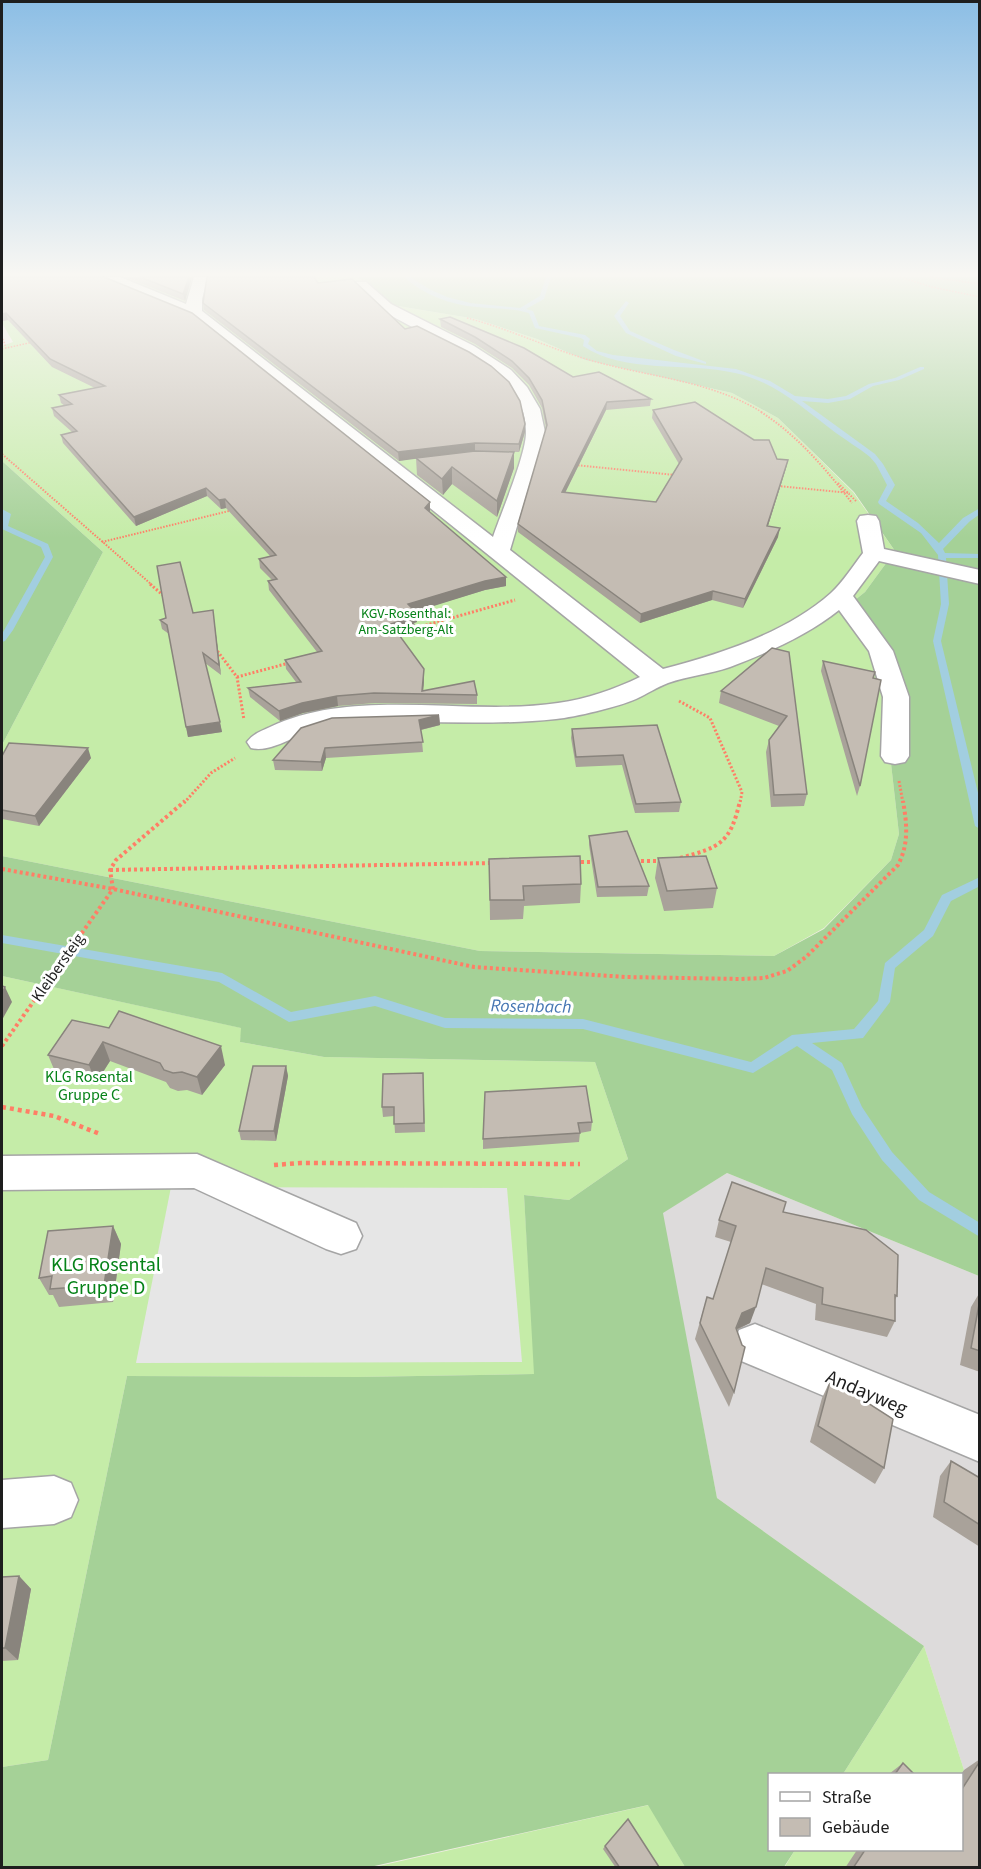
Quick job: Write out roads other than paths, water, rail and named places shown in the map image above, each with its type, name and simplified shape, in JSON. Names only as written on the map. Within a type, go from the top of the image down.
[{"type":"street","points":[[261,364],[658,678]]},
{"type":"street","points":[[489,364],[514,383],[535,418],[536,432],[520,460],[499,551]]},
{"type":"street","points":[[396,469],[420,466]]},
{"type":"street","points":[[868,521],[884,555]]},
{"type":"street","points":[[884,555],[977,576]]},
{"type":"street","points":[[261,742],[296,725],[321,718],[374,713],[423,715],[558,711],[624,695],[658,678],[720,662],[788,632],[825,609],[884,555]]},
{"type":"street","points":[[841,596],[881,651],[896,698],[895,756]]},
{"type":"street","points":[[2,1173],[196,1171],[341,1236]]},
{"type":"street","name":"Andayweg","points":[[755,1345],[980,1439]]},
{"type":"street","points":[[2,1504],[54,1500]]},
{"type":"waterway","name":"Rosenbach","points":[[669,364],[736,371],[767,382],[795,399],[872,455],[880,464],[891,485],[882,502],[924,532],[942,555]]},
{"type":"waterway","points":[[795,398],[828,401],[848,398],[871,385],[897,379],[922,368]]},
{"type":"waterway","points":[[939,548],[966,520],[980,510]]},
{"type":"waterway","points":[[2,511],[7,514],[4,527],[45,546],[49,557],[2,639]]},
{"type":"waterway","name":"Rosenbach","points":[[942,555],[980,556]]},
{"type":"waterway","name":"Rosenbach","points":[[942,555],[945,604],[937,641],[980,826]]},
{"type":"waterway","name":"Rosenbach","points":[[797,1039],[858,1034],[884,1002],[889,966],[929,933],[946,898],[980,881]]},
{"type":"waterway","name":"Rosenbach","points":[[2,939],[222,978],[289,1017],[375,1001],[445,1023],[583,1024],[753,1068],[797,1039]]},
{"type":"waterway","points":[[797,1039],[837,1067],[857,1110],[887,1156],[924,1196],[980,1231]]},
{"type":"park label","name":"KGV-Rosenthal: Am-Satzberg-Alt","points":[[406,622]]},
{"type":"park label","name":"KLG Rosental Gruppe C","points":[[89,1085]]},
{"type":"park label","name":"KLG Rosental Gruppe D","points":[[106,1276]]}]
